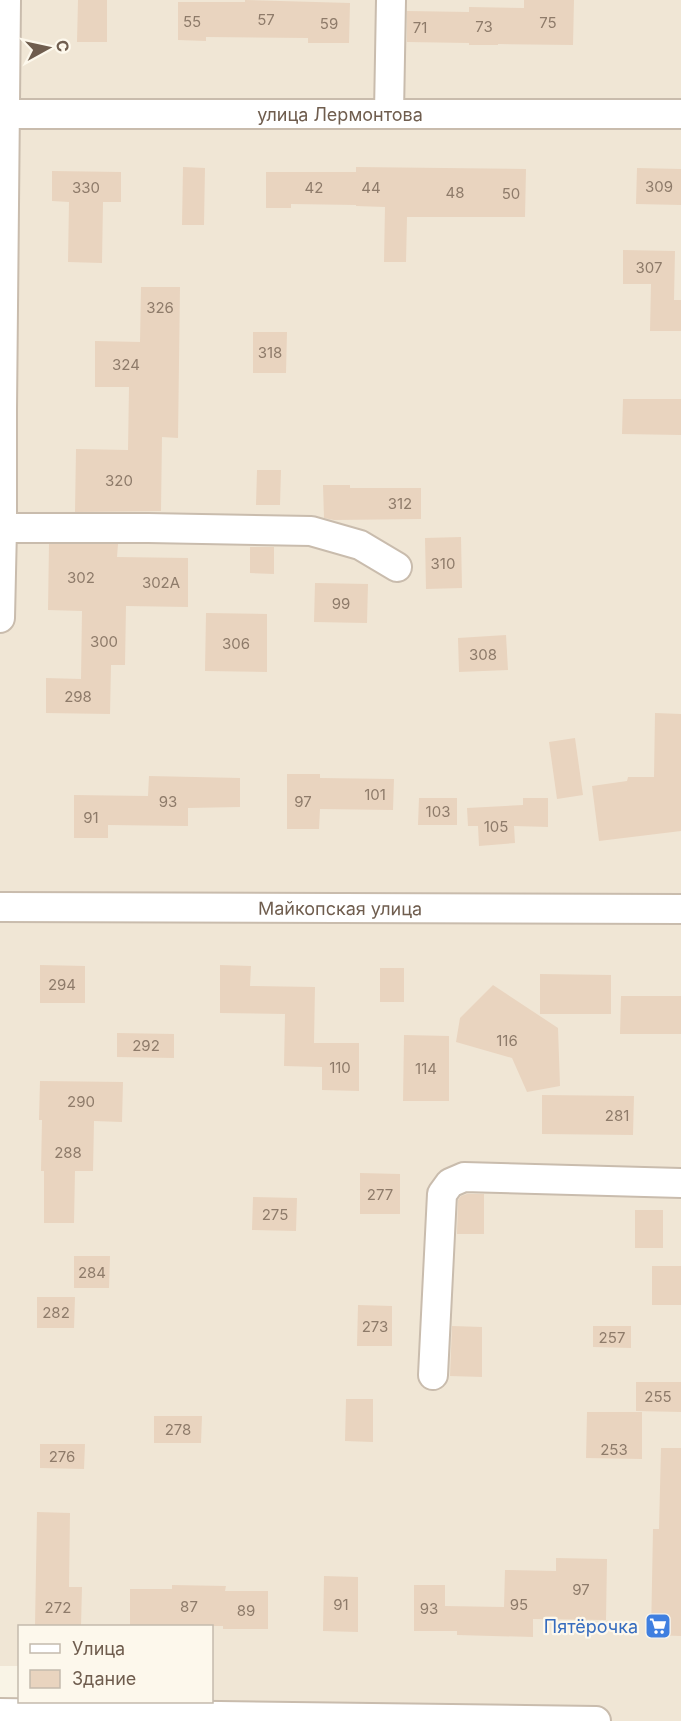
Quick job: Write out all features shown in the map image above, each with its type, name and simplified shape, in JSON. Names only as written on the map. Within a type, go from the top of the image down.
[{"type":"street","points":[[0,618],[2,114],[6,0]]},
{"type":"street","points":[[389,113],[391,0]]},
{"type":"street","name":"улица Лермонтова","points":[[2,114],[681,114]]},
{"type":"street","points":[[2,528],[311,531],[360,545],[397,567]]},
{"type":"street","name":"Майкопская улица","points":[[0,907],[681,909]]},
{"type":"street","points":[[433,1376],[442,1194],[450,1184],[464,1177],[681,1183]]},
{"type":"street","points":[[0,1713],[596,1721]]},
{"type":"shaded area","points":[[0,0],[681,0],[681,1721],[38,1721],[38,1703],[213,1703],[213,1625],[18,1625],[18,1666],[0,1666]]},
{"type":"building","points":[[78,0],[107,0],[107,42],[77,42]]},
{"type":"building","points":[[245,0],[350,3],[349,43],[308,43],[308,38],[206,37],[206,41],[178,40],[178,2],[245,2]]},
{"type":"building","points":[[524,0],[574,0],[573,45],[469,45],[469,43],[407,42],[407,11],[469,12],[469,7],[524,8]]},
{"type":"building","points":[[183,167],[205,168],[204,225],[182,225]]},
{"type":"building","points":[[356,167],[526,169],[525,217],[407,217],[406,262],[384,262],[385,207],[291,204],[291,208],[266,208],[266,172],[356,172]]},
{"type":"building","points":[[637,168],[681,169],[681,205],[636,204]]},
{"type":"building","points":[[52,171],[121,172],[121,202],[103,202],[102,263],[68,262],[69,202],[52,201]]},
{"type":"building","points":[[623,250],[675,251],[674,300],[681,300],[681,331],[650,331],[651,284],[623,284]]},
{"type":"building","points":[[141,287],[180,287],[178,438],[162,437],[161,511],[75,512],[76,449],[128,450],[129,387],[95,387],[95,341],[140,342]]},
{"type":"building","points":[[253,332],[287,332],[286,373],[253,373]]},
{"type":"building","points":[[623,399],[681,399],[681,435],[622,434]]},
{"type":"building","points":[[257,470],[281,470],[280,505],[256,505]]},
{"type":"building","points":[[323,485],[350,485],[350,488],[421,488],[421,519],[334,520],[324,518]]},
{"type":"building","points":[[461,537],[462,588],[426,589],[425,538]]},
{"type":"building","points":[[49,544],[118,544],[117,557],[188,558],[188,607],[126,606],[125,665],[111,665],[110,714],[46,713],[46,678],[81,679],[82,611],[48,610]]},
{"type":"building","points":[[250,547],[274,547],[274,574],[250,573]]},
{"type":"building","points":[[315,583],[368,584],[367,623],[314,622]]},
{"type":"building","points":[[206,613],[267,614],[267,672],[205,671]]},
{"type":"building","points":[[506,635],[508,670],[459,672],[458,638]]},
{"type":"building","points":[[655,713],[681,714],[681,831],[599,841],[592,786],[627,781],[628,777],[654,777]]},
{"type":"building","points":[[575,738],[583,795],[557,799],[549,742]]},
{"type":"building","points":[[287,774],[320,774],[320,778],[394,779],[393,810],[320,809],[319,829],[287,829]]},
{"type":"building","points":[[149,776],[240,778],[240,807],[188,808],[188,826],[108,825],[108,838],[74,838],[74,795],[148,796]]},
{"type":"building","points":[[419,798],[457,798],[457,825],[418,825]]},
{"type":"building","points":[[523,798],[548,798],[548,827],[514,826],[515,843],[479,846],[478,826],[468,826],[467,808],[523,805]]},
{"type":"building","points":[[40,965],[85,966],[85,1003],[40,1003]]},
{"type":"building","points":[[220,965],[251,966],[250,986],[315,987],[314,1043],[359,1043],[359,1091],[322,1090],[322,1067],[284,1066],[285,1014],[220,1013]]},
{"type":"building","points":[[380,968],[404,968],[404,1002],[380,1002]]},
{"type":"building","points":[[540,974],[611,975],[611,1014],[540,1014]]},
{"type":"building","points":[[493,985],[558,1028],[560,1086],[527,1092],[512,1058],[456,1042],[460,1018]]},
{"type":"building","points":[[621,996],[681,996],[681,1034],[620,1034]]},
{"type":"building","points":[[117,1033],[174,1034],[174,1058],[117,1057]]},
{"type":"building","points":[[404,1035],[449,1036],[449,1101],[403,1101]]},
{"type":"building","points":[[40,1081],[123,1082],[122,1122],[94,1121],[93,1171],[75,1171],[74,1223],[44,1223],[44,1171],[41,1171],[42,1120],[39,1120]]},
{"type":"building","points":[[542,1095],[634,1096],[633,1135],[542,1134]]},
{"type":"building","points":[[360,1173],[400,1174],[400,1214],[360,1214]]},
{"type":"building","points":[[467,1194],[484,1194],[484,1234],[457,1234],[458,1200]]},
{"type":"building","points":[[253,1197],[297,1198],[296,1231],[252,1230]]},
{"type":"building","points":[[635,1210],[663,1210],[663,1248],[635,1248]]},
{"type":"building","points":[[74,1256],[110,1256],[109,1288],[74,1288]]},
{"type":"building","points":[[652,1266],[681,1266],[681,1305],[652,1305]]},
{"type":"building","points":[[37,1297],[75,1297],[74,1328],[37,1328]]},
{"type":"building","points":[[358,1305],[392,1306],[392,1346],[357,1346]]},
{"type":"building","points":[[452,1326],[482,1327],[482,1377],[450,1376]]},
{"type":"building","points":[[593,1326],[631,1326],[631,1348],[593,1347]]},
{"type":"building","points":[[636,1382],[681,1382],[681,1412],[636,1411]]},
{"type":"building","points":[[346,1399],[373,1399],[373,1442],[345,1441]]},
{"type":"building","points":[[587,1412],[642,1412],[642,1459],[586,1458]]},
{"type":"building","points":[[154,1416],[202,1416],[201,1443],[154,1443]]},
{"type":"building","points":[[40,1444],[85,1444],[84,1469],[40,1468]]},
{"type":"building","points":[[661,1448],[681,1448],[681,1636],[651,1635],[653,1529],[659,1529]]},
{"type":"building","points":[[37,1512],[70,1513],[69,1587],[82,1587],[81,1625],[35,1625]]},
{"type":"building","points":[[556,1558],[607,1559],[606,1620],[533,1619],[533,1637],[457,1635],[457,1631],[414,1631],[414,1585],[445,1585],[445,1606],[504,1607],[505,1570],[556,1571]]},
{"type":"building","points":[[324,1576],[358,1577],[358,1632],[323,1631]]},
{"type":"building","points":[[172,1585],[226,1586],[225,1591],[268,1591],[268,1629],[223,1629],[223,1626],[213,1625],[130,1625],[130,1589],[172,1589]]},
{"type":"place","name":"Пятёрочка","points":[[658,1626]]}]
